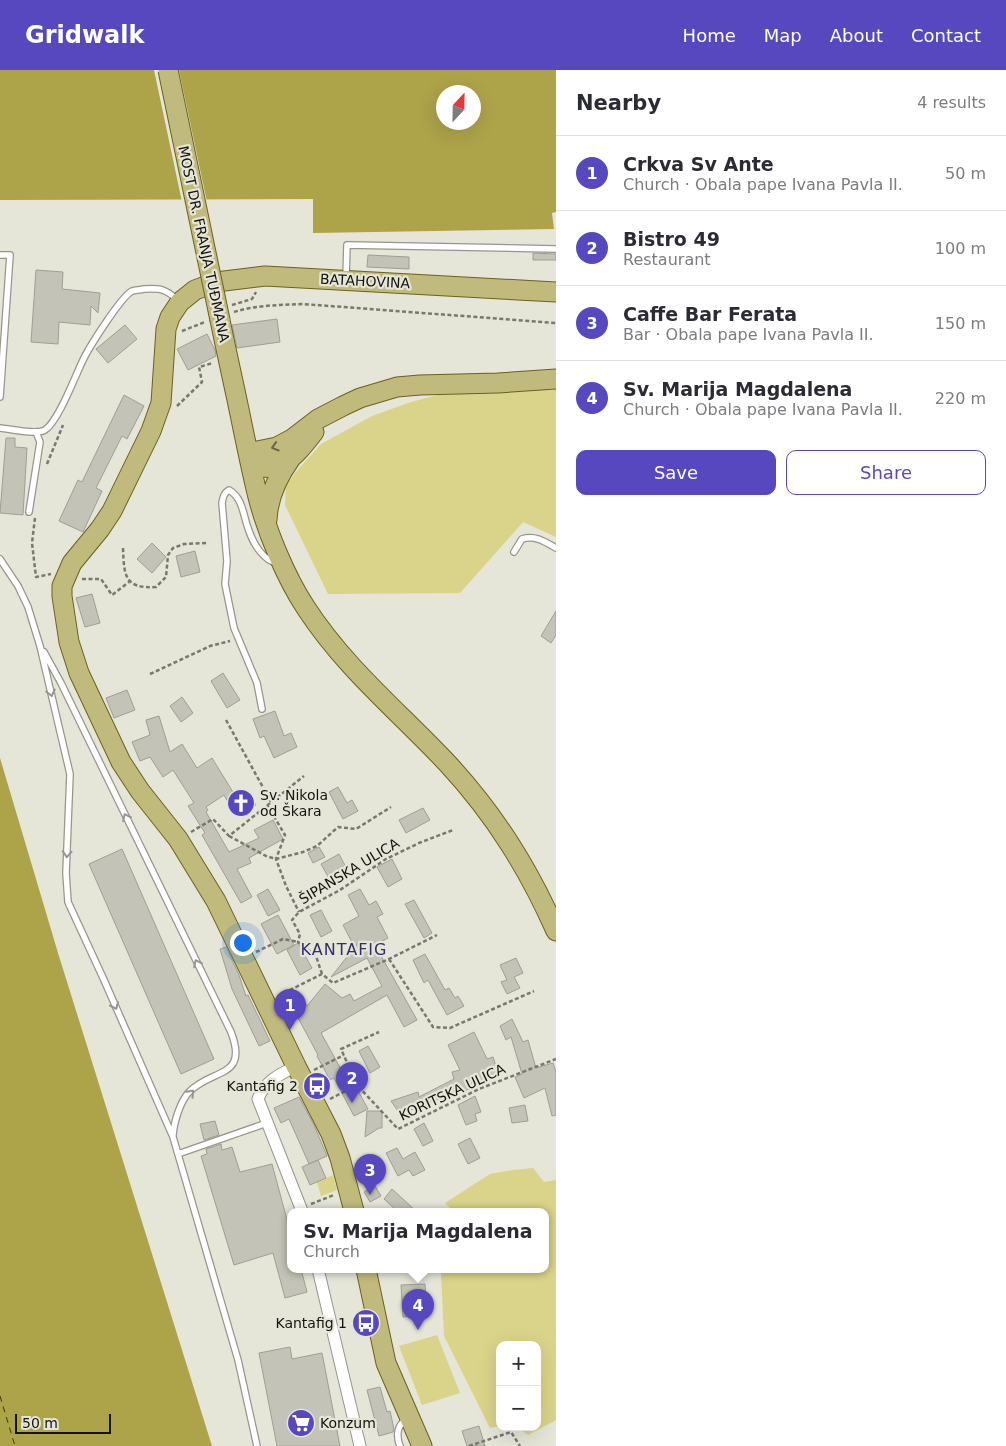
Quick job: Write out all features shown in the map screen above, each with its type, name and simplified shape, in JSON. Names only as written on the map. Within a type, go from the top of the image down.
[{"type":"main road","name":"MOST DR. FRANJA TUĐMANA","points":[[168,70],[258,498],[282,563],[306,607],[339,652],[363,680],[448,764],[474,793],[522,861],[541,896],[556,931]]},
{"type":"main road","name":"BATAHOVINA","points":[[180,302],[195,290],[206,285],[265,276],[556,292]]},
{"type":"main road","points":[[180,302],[170,317],[166,329],[163,389],[158,414],[112,511],[72,563],[62,586],[70,642],[79,673],[121,762],[140,791],[178,839],[216,901],[298,1071],[331,1134],[340,1158],[353,1208]]},
{"type":"main road","points":[[292,457],[279,465],[265,468],[257,466],[249,457],[284,444],[309,425],[360,398],[397,387],[556,379]]},
{"type":"main road","points":[[266,523],[275,486],[284,467],[328,414]]},
{"type":"main road","points":[[367,1273],[386,1363],[422,1446]]},
{"type":"street","points":[[298,1071],[279,1075],[261,1091],[258,1099],[302,1208]]},
{"type":"street","points":[[319,1273],[360,1446]]},
{"type":"lane","points":[[346,280],[347,245],[556,249]]},
{"type":"lane","points":[[0,255],[10,256],[0,397]]},
{"type":"lane","points":[[0,428],[36,432],[45,430],[63,404],[98,333],[133,290],[158,288],[167,291],[180,302]]},
{"type":"lane","points":[[32,513],[40,442],[36,432]]},
{"type":"lane","points":[[262,709],[257,683],[234,628],[225,584],[227,561],[222,503],[226,492],[229,490],[234,492],[238,498],[248,530],[261,553],[267,560],[274,563],[282,563]]},
{"type":"lane","points":[[514,552],[522,538],[529,536],[536,537],[556,548]]},
{"type":"lane","points":[[0,559],[18,586],[28,608],[40,646],[70,774],[66,874],[68,902],[173,1137],[238,1360],[257,1446]]},
{"type":"lane","points":[[40,646],[61,683],[236,1044],[236,1055],[228,1070],[212,1077],[190,1092],[184,1100],[174,1125],[173,1137]]},
{"type":"lane","points":[[178,1154],[267,1123]]},
{"type":"lane","points":[[400,1446],[397,1440],[398,1431],[401,1423],[409,1418]]},
{"type":"path","points":[[228,306],[252,299],[265,276]]},
{"type":"path","points":[[229,313],[246,308],[303,304],[556,323]]},
{"type":"path","points":[[180,332],[207,321]]},
{"type":"path","points":[[174,409],[202,382]]},
{"type":"path","points":[[46,464],[68,411],[63,404]]},
{"type":"path","points":[[32,513],[32,543],[36,577],[56,573]]},
{"type":"path","points":[[123,548],[124,572],[129,581],[144,588],[156,587],[166,577],[168,555],[173,548],[184,544],[208,542]]},
{"type":"path","points":[[76,578],[101,579],[112,595],[129,581]]},
{"type":"path","points":[[150,674],[210,646],[238,639]]},
{"type":"path","points":[[226,720],[271,802]]},
{"type":"path","points":[[229,836],[304,776]]},
{"type":"path","points":[[267,805],[285,835],[276,859],[286,886],[300,912]]},
{"type":"path","points":[[190,832],[213,819],[229,836],[266,856],[276,859],[317,846],[338,827],[356,828],[391,807]]},
{"type":"path","name":"ŠIPANSKA ULICA","points":[[298,942],[300,934],[292,920],[300,912],[340,890],[386,859],[419,843],[453,830]]},
{"type":"path","points":[[244,958],[283,939],[298,942],[316,956],[322,974],[333,983],[389,959],[437,935]]},
{"type":"path","points":[[389,959],[433,1027],[450,1028],[534,991]]},
{"type":"path","points":[[265,1002],[322,974]]},
{"type":"path","points":[[317,1106],[357,1085],[341,1049],[379,1032]]},
{"type":"path","points":[[298,1071],[344,1055]]},
{"type":"path","name":"KORITSKA ULICA","points":[[357,1085],[398,1129],[479,1089],[556,1059]]},
{"type":"path","points":[[304,1208],[349,1190]]},
{"type":"path","points":[[469,1446],[511,1432],[520,1446]]},
{"type":"shaded area","points":[[0,70],[556,70],[556,212],[552,213],[554,229],[313,233],[313,199],[0,200]]},
{"type":"shaded area","points":[[556,387],[556,537],[523,522],[460,593],[328,594],[285,505],[286,487],[294,474],[321,444],[372,416],[411,402],[442,394],[489,393]]},
{"type":"shaded area","points":[[0,758],[58,953],[212,1446],[0,1446]]},
{"type":"shaded area","points":[[533,1168],[544,1182],[556,1180],[556,1420],[541,1428],[541,1341],[496,1341],[496,1427],[490,1428],[444,1336],[441,1273],[549,1273],[549,1208],[450,1208],[445,1203],[490,1174]]},
{"type":"shaded area","points":[[333,1175],[337,1190],[321,1196],[317,1182]]},
{"type":"shaded area","points":[[437,1335],[460,1393],[422,1405],[399,1346]]},
{"type":"shaded area","points":[[522,1431],[535,1431],[528,1435]]},
{"type":"pier","points":[[154,70],[179,70],[207,202],[182,202]]},
{"type":"building","points":[[533,253],[556,254],[556,260],[533,260]]},
{"type":"building","points":[[368,255],[409,257],[409,269],[367,267]]},
{"type":"building","points":[[36,270],[63,272],[62,289],[100,293],[98,313],[91,306],[90,325],[59,322],[58,344],[31,342]]},
{"type":"building","points":[[277,319],[280,342],[237,348],[232,325]]},
{"type":"building","points":[[125,325],[137,339],[108,363],[96,349]]},
{"type":"building","points":[[207,334],[216,356],[188,370],[177,349]]},
{"type":"building","points":[[124,395],[144,406],[127,439],[122,436],[96,488],[102,491],[83,532],[59,521],[78,480],[82,482]]},
{"type":"building","points":[[6,438],[15,438],[15,447],[27,448],[23,515],[0,513]]},
{"type":"building","points":[[152,543],[166,557],[152,573],[137,559]]},
{"type":"building","points":[[195,551],[200,572],[181,577],[176,556]]},
{"type":"building","points":[[92,594],[100,623],[85,627],[76,598]]},
{"type":"building","points":[[556,611],[556,635],[551,643],[541,636]]},
{"type":"building","points":[[223,673],[240,700],[227,708],[211,681]]},
{"type":"building","points":[[127,690],[135,710],[114,718],[106,698]]},
{"type":"building","points":[[182,697],[193,713],[181,722],[170,706]]},
{"type":"building","points":[[275,711],[284,736],[291,733],[297,747],[274,758],[264,736],[260,738],[253,719]]},
{"type":"building","points":[[159,716],[170,752],[182,744],[197,768],[212,758],[236,797],[247,791],[256,805],[236,816],[224,795],[206,807],[208,810],[206,812],[229,852],[259,838],[254,830],[273,820],[283,839],[249,858],[251,863],[237,869],[252,897],[241,903],[202,835],[205,833],[188,806],[194,803],[173,770],[163,777],[150,757],[140,761],[132,742],[150,735],[146,720]]},
{"type":"building","points":[[338,787],[347,803],[352,800],[358,811],[343,819],[329,792]]},
{"type":"building","points":[[423,808],[430,820],[406,833],[399,820]]},
{"type":"building","points":[[319,847],[325,857],[313,863],[308,853]]},
{"type":"building","points":[[122,849],[214,1059],[181,1074],[89,864]]},
{"type":"building","points":[[339,854],[349,873],[331,882],[321,864]]},
{"type":"building","points":[[392,859],[402,879],[388,887],[377,867]]},
{"type":"building","points":[[268,889],[280,910],[268,916],[257,895]]},
{"type":"building","points":[[360,889],[369,905],[376,901],[383,914],[377,917],[388,938],[375,945],[417,1020],[404,1027],[387,995],[321,1033],[353,1091],[357,1089],[368,1109],[354,1116],[334,1078],[330,1080],[289,1001],[301,995],[307,1006],[325,984],[342,998],[350,994],[354,1001],[382,986],[367,958],[331,977],[358,943],[354,946],[343,925],[359,916],[348,895]]},
{"type":"building","points":[[414,900],[432,933],[424,938],[405,904]]},
{"type":"building","points":[[321,910],[332,931],[321,937],[310,915]]},
{"type":"building","points":[[278,915],[294,945],[277,954],[261,924]]},
{"type":"building","points":[[298,943],[312,968],[300,975],[287,950]]},
{"type":"building","points":[[226,947],[246,996],[248,995],[270,1041],[259,1046],[232,989],[220,949]]},
{"type":"building","points":[[425,954],[445,990],[449,988],[455,998],[458,996],[464,1006],[447,1015],[428,980],[424,983],[413,960]]},
{"type":"building","points":[[516,958],[523,973],[514,977],[520,988],[507,994],[501,982],[507,980],[500,965]]},
{"type":"building","points":[[512,1019],[523,1042],[528,1040],[536,1068],[553,1063],[556,1072],[556,1115],[552,1116],[545,1088],[524,1098],[515,1077],[522,1074],[511,1037],[506,1040],[500,1026]]},
{"type":"building","points":[[474,1032],[487,1059],[493,1057],[499,1075],[470,1084],[472,1088],[400,1114],[391,1101],[418,1092],[419,1097],[454,1079],[452,1072],[460,1070],[448,1045]]},
{"type":"building","points":[[368,1046],[380,1067],[370,1073],[359,1051]]},
{"type":"building","points":[[475,1096],[481,1112],[475,1114],[477,1121],[466,1125],[458,1105]]},
{"type":"building","points":[[299,1097],[314,1125],[327,1156],[309,1164],[289,1119],[281,1123],[274,1108]]},
{"type":"building","points":[[525,1105],[528,1121],[512,1123],[509,1108]]},
{"type":"building","points":[[367,1111],[382,1111],[382,1128],[365,1137]]},
{"type":"building","points":[[215,1121],[219,1135],[204,1140],[200,1124]]},
{"type":"building","points":[[424,1123],[433,1141],[423,1146],[414,1129]]},
{"type":"building","points":[[470,1138],[480,1158],[468,1164],[458,1144]]},
{"type":"building","points":[[221,1144],[222,1150],[232,1147],[240,1172],[272,1164],[287,1220],[287,1273],[302,1273],[307,1292],[285,1298],[273,1253],[234,1265],[201,1156],[207,1154],[206,1149]]},
{"type":"building","points":[[397,1148],[403,1159],[415,1152],[425,1170],[413,1176],[409,1170],[398,1176],[386,1153]]},
{"type":"building","points":[[318,1160],[326,1178],[310,1185],[302,1167]]},
{"type":"building","points":[[375,1186],[381,1196],[370,1202],[364,1192]]},
{"type":"building","points":[[392,1189],[413,1208],[394,1208],[384,1199]]},
{"type":"building","points":[[425,1284],[427,1315],[403,1317],[401,1285]]},
{"type":"building","points":[[290,1347],[292,1359],[322,1353],[340,1446],[277,1446],[259,1353]]},
{"type":"building","points":[[380,1387],[387,1412],[390,1411],[394,1429],[393,1432],[379,1436],[367,1390]]},
{"type":"building","points":[[479,1426],[485,1446],[467,1446],[462,1431]]},
{"type":"ferry route","points":[[0,1396],[15,1446]]},
{"type":"place","name":"Sv. Nikola od Škara","points":[[241,803]]},
{"type":"place","name":"Crkva Sv Ante","points":[[290,1030]]},
{"type":"place","name":"Kantafig 2","points":[[317,1086]]},
{"type":"place","name":"Bistro 49","points":[[352,1103]]},
{"type":"place","name":"Caffe Bar Ferata","points":[[370,1195]]},
{"type":"place","name":"Kantafig 1","points":[[366,1323]]},
{"type":"place","name":"Sv. Marija Magdalena","points":[[418,1330]]},
{"type":"place","name":"Konzum","points":[[301,1423]]},
{"type":"district","name":"KANTAFIG","points":[[344,949]]}]
